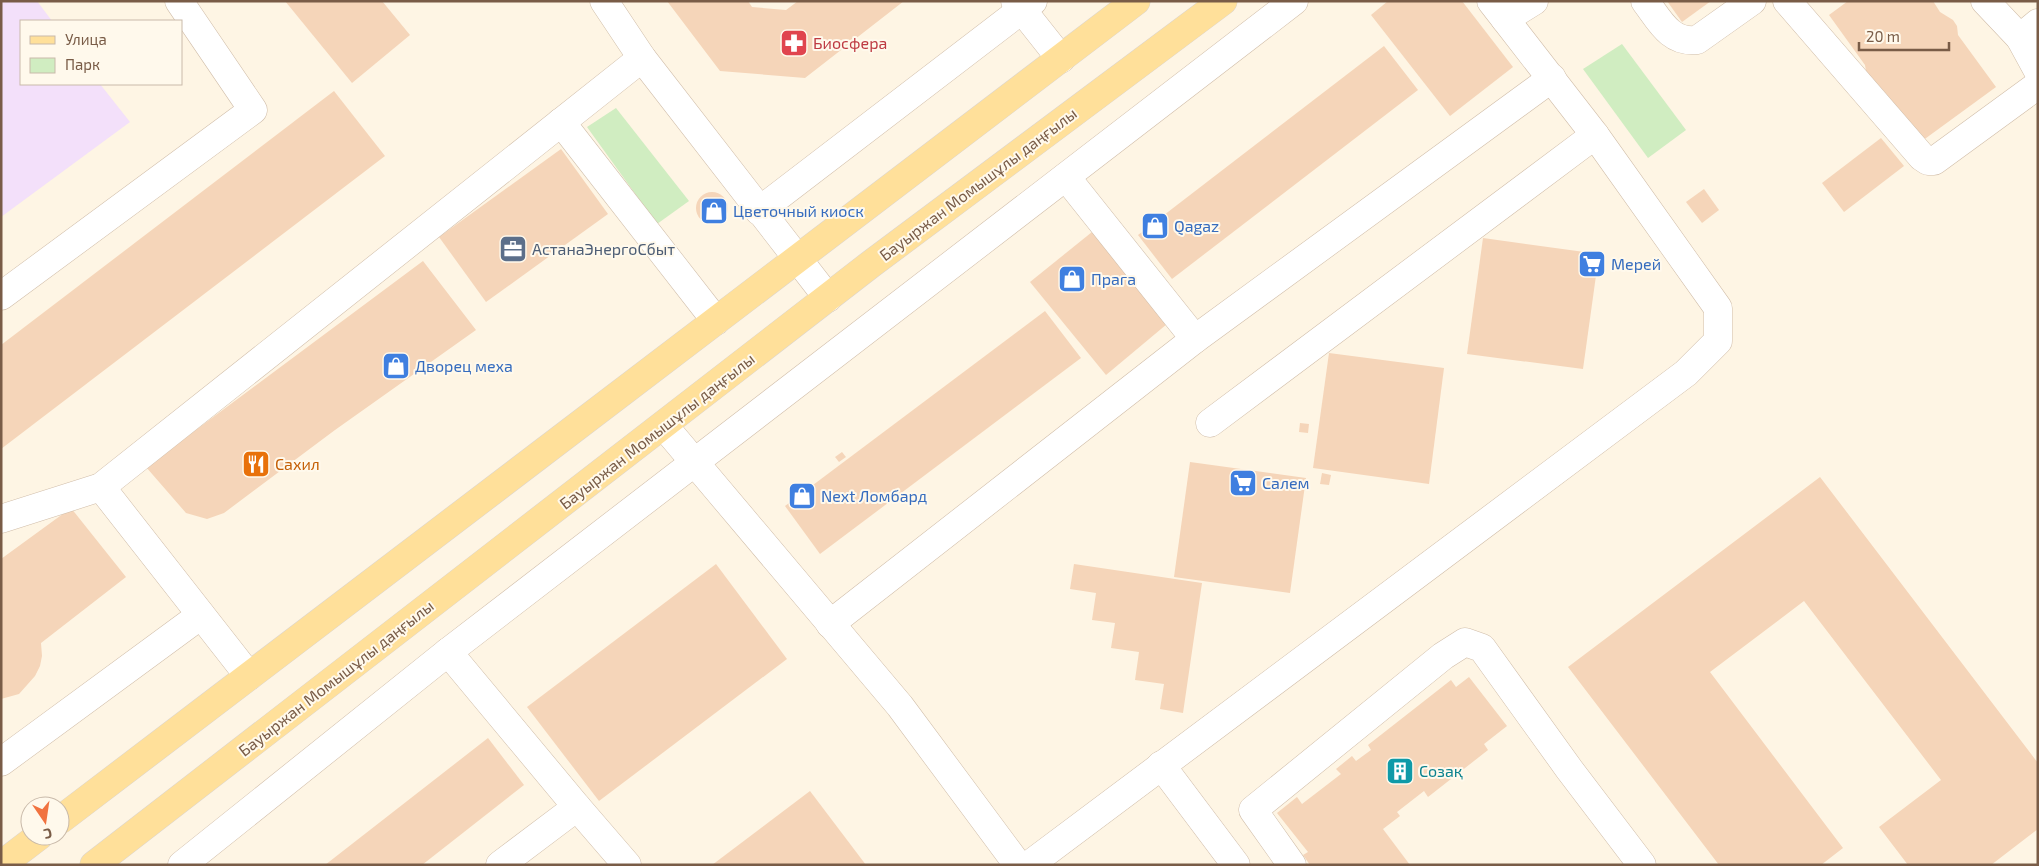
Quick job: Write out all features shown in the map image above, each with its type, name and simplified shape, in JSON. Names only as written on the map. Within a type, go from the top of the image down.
[{"type":"main road","points":[[70,812],[1136,1]]},
{"type":"main road","name":"Бауыржан Момышұлы даңғылы","points":[[94,865],[828,298],[1223,1]]},
{"type":"main road","points":[[2,863],[25,846]]},
{"type":"street","points":[[1,296],[253,110],[179,1]]},
{"type":"street","points":[[604,1],[642,58],[796,260],[828,298]]},
{"type":"street","points":[[182,865],[448,652],[1294,1]]},
{"type":"street","points":[[1029,865],[1686,373],[1718,341],[1718,308],[1595,135],[1498,10],[1534,1]]},
{"type":"street","points":[[1645,1],[1674,38],[1686,42],[1697,40],[1752,1]]},
{"type":"street","points":[[1787,1],[1922,157],[1928,161],[1934,161],[2038,84]]},
{"type":"street","points":[[1985,1],[2029,30],[2038,71]]},
{"type":"street","points":[[759,211],[1023,4],[1061,59]]},
{"type":"street","points":[[1,519],[100,487],[642,58]]},
{"type":"street","points":[[830,624],[1195,339],[1552,78]]},
{"type":"street","points":[[561,122],[716,321]]},
{"type":"street","points":[[1210,423],[1595,135]]},
{"type":"street","points":[[1066,177],[1195,339]]},
{"type":"street","points":[[664,426],[900,706],[1018,865]]},
{"type":"street","points":[[100,487],[249,676]]},
{"type":"street","points":[[1,762],[201,616]]},
{"type":"street","points":[[1292,865],[1253,810],[1443,656],[1465,642],[1482,648],[1569,769],[1642,865]]},
{"type":"street","points":[[448,652],[627,865]]},
{"type":"street","points":[[1161,765],[1236,865]]},
{"type":"street","points":[[500,865],[577,807]]},
{"type":"shaded area","points":[[1,1],[37,1],[51,20],[20,20],[20,85],[101,85],[130,122],[1,217]]},
{"type":"green space","points":[[1622,44],[1686,130],[1648,158],[1583,69]]},
{"type":"green space","points":[[616,108],[689,201],[657,224],[587,127]]},
{"type":"building","points":[[285,1],[382,1],[410,35],[352,83]]},
{"type":"building","points":[[667,1],[748,1],[752,7],[786,10],[798,1],[904,1],[805,78],[720,71]]},
{"type":"building","points":[[1388,1],[1462,1],[1513,67],[1450,116],[1371,15]]},
{"type":"building","points":[[1667,1],[1711,1],[1682,22]]},
{"type":"building","points":[[1848,1],[1933,1],[1940,12],[1953,20],[1957,26],[1958,35],[1996,87],[1922,141],[1883,90],[1877,88],[1866,71],[1865,65],[1829,15]]},
{"type":"building","points":[[1384,46],[1418,90],[1172,279],[1138,235]]},
{"type":"building","points":[[334,91],[385,156],[1,449],[1,345]]},
{"type":"building","points":[[1881,138],[1904,166],[1844,212],[1822,183]]},
{"type":"building","points":[[561,149],[608,214],[486,302],[439,237]]},
{"type":"building","points":[[1704,189],[1719,210],[1702,223],[1686,202]]},
{"type":"building","points":[[712,192],[718,193],[723,197],[727,202],[727,214],[723,219],[718,223],[712,224],[706,223],[701,219],[697,214],[696,208],[697,202],[701,197],[706,193]]},
{"type":"building","points":[[1092,232],[1167,324],[1106,375],[1030,282]]},
{"type":"building","points":[[1483,238],[1599,254],[1583,369],[1467,354]]},
{"type":"building","points":[[423,261],[476,330],[335,430],[224,513],[207,519],[186,513],[146,467]]},
{"type":"building","points":[[1045,311],[1081,358],[820,554],[785,506]]},
{"type":"building","points":[[1329,353],[1444,368],[1429,484],[1313,468]]},
{"type":"building","points":[[1300,423],[1309,424],[1308,433],[1299,432]]},
{"type":"building","points":[[842,452],[846,457],[839,462],[835,457]]},
{"type":"building","points":[[1190,462],[1306,478],[1290,593],[1174,577]]},
{"type":"building","points":[[1322,473],[1331,475],[1329,485],[1320,484]]},
{"type":"building","points":[[1820,477],[2038,763],[2038,829],[1991,865],[1908,865],[1879,827],[1941,780],[1804,601],[1710,672],[1843,848],[1821,865],[1719,865],[1568,667]]},
{"type":"building","points":[[71,508],[126,577],[41,643],[42,656],[35,676],[19,694],[1,699],[1,559]]},
{"type":"building","points":[[716,564],[787,659],[599,801],[527,707]]},
{"type":"building","points":[[1074,564],[1202,583],[1183,713],[1160,709],[1164,684],[1135,680],[1139,652],[1111,648],[1115,623],[1092,620],[1096,593],[1070,589]]},
{"type":"building","name":"Созақ","points":[[1469,677],[1507,726],[1484,744],[1488,750],[1428,797],[1424,791],[1397,812],[1400,816],[1383,829],[1410,865],[1310,865],[1303,855],[1308,852],[1277,813],[1297,797],[1302,804],[1341,774],[1336,769],[1352,756],[1356,761],[1371,750],[1368,745],[1451,680],[1456,687]]},
{"type":"building","points":[[488,738],[524,785],[422,865],[325,865]]},
{"type":"building","points":[[810,791],[866,865],[712,865]]},
{"type":"place","name":"Биосфера","points":[[794,43]]},
{"type":"place","name":"Цветочный киоск","points":[[714,211]]},
{"type":"place","name":"Qagaz","points":[[1155,226]]},
{"type":"place","name":"АстанаЭнергоСбыт","points":[[513,249]]},
{"type":"place","name":"Мерей","points":[[1592,264]]},
{"type":"place","name":"Прага","points":[[1072,279]]},
{"type":"place","name":"Дворец меха","points":[[396,366]]},
{"type":"place","name":"Сахил","points":[[256,464]]},
{"type":"place","name":"Салем","points":[[1243,483]]},
{"type":"place","name":"Next Ломбард","points":[[802,496]]},
{"type":"place","name":"Созақ","points":[[1400,771]]}]
